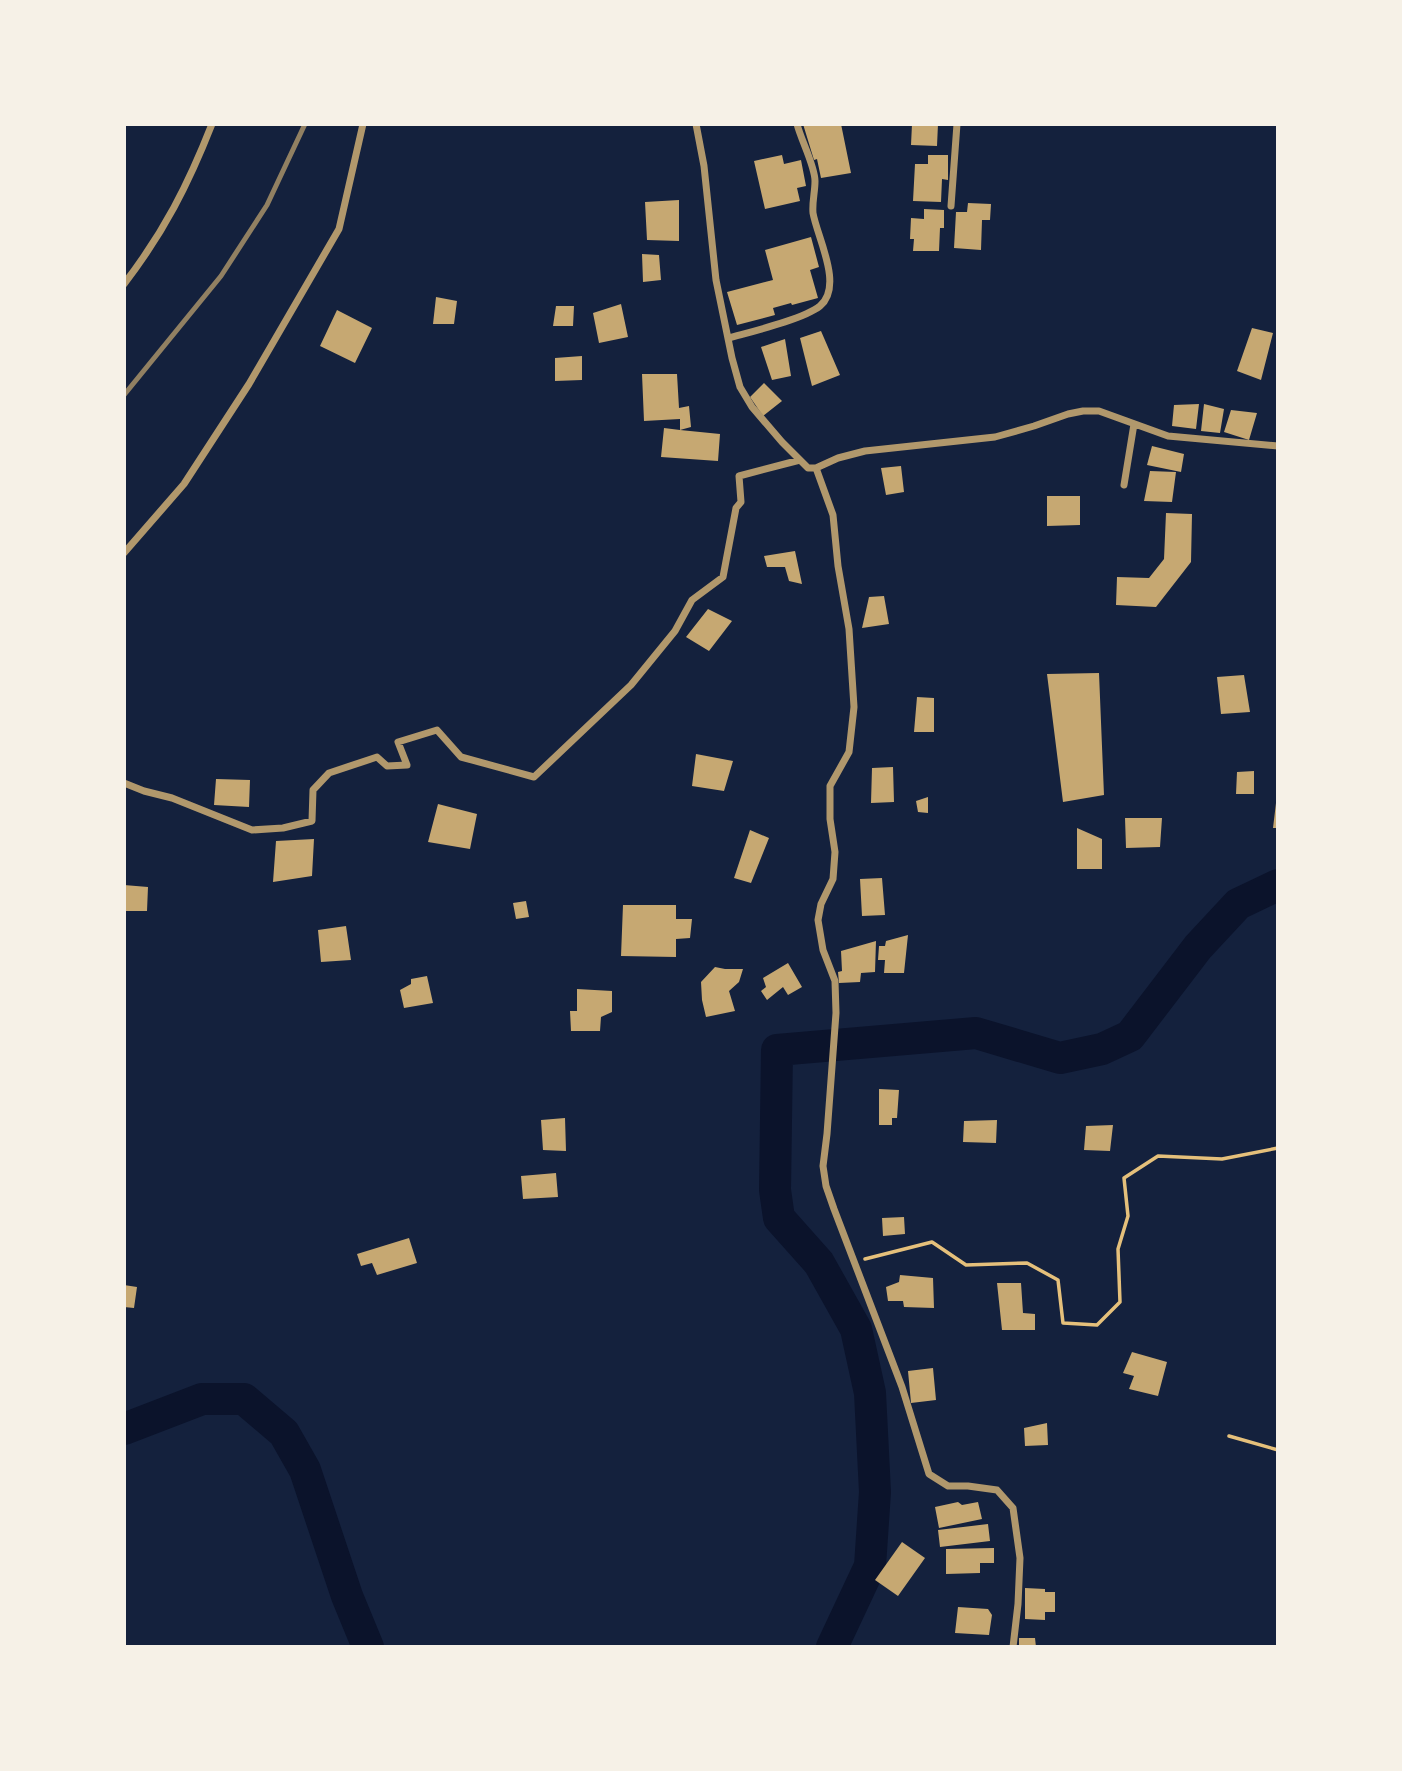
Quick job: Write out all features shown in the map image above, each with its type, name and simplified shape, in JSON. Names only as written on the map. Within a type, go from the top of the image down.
[{"type":"street","points":[[124,284],[158,237],[183,192],[212,124]]},
{"type":"street","points":[[124,553],[184,484],[249,384],[339,229],[363,124]]},
{"type":"street","points":[[696,124],[704,166],[716,280],[740,387],[752,407],[808,468],[816,468],[838,458],[865,451],[995,437],[1083,411],[1099,411],[1168,436],[1278,446]]},
{"type":"street","points":[[729,338],[807,313],[821,305],[828,296],[829,262],[813,210],[816,179],[797,124]]},
{"type":"street","points":[[951,206],[957,124]]},
{"type":"street","points":[[1124,485],[1134,424]]},
{"type":"street","points":[[124,783],[172,798],[252,830],[284,828],[312,821],[313,790],[329,773],[377,757],[387,766],[407,765],[398,742],[436,730],[461,757],[534,777],[631,685],[675,631],[692,600],[723,577],[736,508],[741,502],[739,476],[800,460]]},
{"type":"street","points":[[816,468],[833,516],[839,577],[849,629],[854,707],[849,752],[830,786],[830,819],[835,852],[832,879],[821,904],[818,919],[823,950],[835,981],[836,1013],[823,1166],[826,1186],[902,1387],[929,1474],[948,1486],[997,1490],[1013,1508],[1020,1558],[1013,1647]]},
{"type":"path","points":[[854,1262],[932,1242],[966,1265],[1027,1263],[1058,1280],[1063,1323],[1097,1325],[1120,1302],[1118,1249],[1128,1216],[1125,1178],[1158,1156],[1222,1159],[1278,1148]]},
{"type":"path","points":[[1229,1436],[1278,1450]]},
{"type":"building","points":[[803,124],[841,124],[851,173],[821,178],[817,159],[814,160]]},
{"type":"building","points":[[912,124],[938,124],[937,146],[911,145]]},
{"type":"building","points":[[782,155],[784,164],[801,160],[806,186],[797,188],[800,201],[765,209],[754,161]]},
{"type":"building","points":[[928,155],[948,155],[948,180],[942,179],[941,202],[913,201],[915,164],[928,164]]},
{"type":"building","points":[[679,200],[679,241],[647,240],[645,202]]},
{"type":"building","points":[[968,203],[991,204],[990,220],[982,220],[981,250],[954,248],[956,212],[967,212]]},
{"type":"building","points":[[924,209],[944,210],[944,228],[940,228],[939,251],[913,251],[914,239],[910,239],[911,218],[924,219]]},
{"type":"building","points":[[811,237],[819,267],[810,270],[818,298],[773,308],[775,315],[737,325],[727,292],[773,280],[765,250]]},
{"type":"building","points":[[642,254],[659,255],[661,280],[643,282]]},
{"type":"building","points":[[436,297],[457,301],[454,324],[433,324]]},
{"type":"building","points":[[621,304],[628,337],[599,343],[593,313]]},
{"type":"building","points":[[556,306],[574,306],[573,326],[553,326]]},
{"type":"building","points":[[337,310],[372,328],[355,363],[320,346]]},
{"type":"building","points":[[1252,328],[1273,333],[1261,380],[1237,371]]},
{"type":"building","points":[[821,331],[840,375],[812,386],[800,338]]},
{"type":"building","points":[[785,339],[791,376],[772,380],[761,347]]},
{"type":"building","points":[[582,356],[582,380],[555,381],[555,358]]},
{"type":"building","points":[[642,374],[677,374],[679,408],[689,406],[691,427],[680,430],[680,419],[644,421]]},
{"type":"building","points":[[764,383],[782,401],[763,416],[750,397]]},
{"type":"building","points":[[1199,404],[1196,429],[1172,426],[1174,405]]},
{"type":"building","points":[[1204,404],[1224,409],[1220,433],[1201,431]]},
{"type":"building","points":[[1231,410],[1257,413],[1249,440],[1224,432]]},
{"type":"building","points":[[664,428],[720,434],[718,461],[661,457]]},
{"type":"building","points":[[1152,446],[1184,454],[1181,472],[1147,465]]},
{"type":"building","points":[[901,466],[904,492],[886,495],[881,468]]},
{"type":"building","points":[[1150,471],[1176,472],[1172,502],[1144,501]]},
{"type":"building","points":[[1047,496],[1080,496],[1080,525],[1047,526]]},
{"type":"building","points":[[1166,513],[1192,514],[1191,562],[1156,607],[1116,605],[1117,577],[1149,578],[1164,559]]},
{"type":"building","points":[[795,551],[802,584],[789,581],[785,567],[767,567],[764,556]]},
{"type":"building","points":[[884,596],[889,624],[862,628],[869,597]]},
{"type":"building","points":[[708,609],[732,621],[709,651],[686,637]]},
{"type":"building","points":[[1099,673],[1104,795],[1063,802],[1047,674]]},
{"type":"building","points":[[1244,675],[1250,712],[1221,714],[1217,677]]},
{"type":"building","points":[[917,697],[934,698],[934,732],[914,732]]},
{"type":"building","points":[[696,754],[733,761],[724,791],[692,786]]},
{"type":"building","points":[[893,767],[894,802],[871,803],[872,768]]},
{"type":"building","points":[[1254,771],[1254,794],[1236,794],[1237,772]]},
{"type":"building","points":[[216,779],[250,780],[249,807],[214,805]]},
{"type":"building","points":[[928,797],[928,813],[918,812],[916,801]]},
{"type":"building","points":[[1276,803],[1278,828],[1273,828]]},
{"type":"building","points":[[438,804],[477,814],[470,849],[428,842]]},
{"type":"building","points":[[1125,818],[1162,818],[1160,847],[1126,848]]},
{"type":"building","points":[[1077,828],[1102,839],[1102,869],[1077,869]]},
{"type":"building","points":[[750,830],[769,838],[751,883],[734,878]]},
{"type":"building","points":[[314,839],[312,876],[273,882],[276,841]]},
{"type":"building","points":[[882,878],[885,915],[862,916],[860,879]]},
{"type":"building","points":[[124,885],[148,887],[147,911],[124,911]]},
{"type":"building","points":[[526,901],[529,917],[516,919],[513,903]]},
{"type":"building","points":[[623,905],[676,905],[676,919],[692,919],[690,938],[676,939],[676,957],[621,956]]},
{"type":"building","points":[[346,926],[351,960],[321,962],[318,930]]},
{"type":"building","points":[[908,935],[904,973],[884,973],[885,960],[878,960],[879,946],[885,946],[886,941]]},
{"type":"building","points":[[876,941],[875,972],[861,973],[860,982],[839,983],[838,972],[842,971],[841,951]]},
{"type":"building","points":[[788,963],[802,987],[788,995],[783,987],[767,1000],[761,991],[766,987],[763,978]]},
{"type":"building","points":[[715,967],[743,969],[739,982],[729,991],[735,1011],[706,1017],[701,982]]},
{"type":"building","points":[[427,976],[433,1003],[404,1008],[400,990],[411,984],[411,979]]},
{"type":"building","points":[[577,989],[612,991],[612,1012],[601,1017],[600,1031],[571,1031],[570,1011],[577,1011]]},
{"type":"building","points":[[879,1089],[899,1090],[897,1118],[892,1118],[892,1125],[879,1125]]},
{"type":"building","points":[[565,1118],[566,1151],[543,1150],[541,1120]]},
{"type":"building","points":[[997,1120],[996,1143],[963,1142],[964,1121]]},
{"type":"building","points":[[1113,1125],[1110,1151],[1084,1150],[1086,1126]]},
{"type":"building","points":[[556,1173],[558,1197],[523,1199],[521,1176]]},
{"type":"building","points":[[904,1217],[905,1234],[883,1236],[882,1218]]},
{"type":"building","points":[[409,1238],[417,1263],[377,1275],[372,1263],[361,1266],[357,1254]]},
{"type":"building","points":[[900,1275],[933,1278],[934,1308],[904,1307],[903,1301],[888,1301],[886,1287],[899,1282]]},
{"type":"building","points":[[997,1283],[1021,1283],[1023,1313],[1035,1314],[1035,1330],[1002,1330]]},
{"type":"building","points":[[124,1285],[137,1287],[134,1308],[124,1307]]},
{"type":"building","points":[[1132,1352],[1167,1362],[1158,1396],[1129,1389],[1134,1376],[1123,1373]]},
{"type":"building","points":[[933,1368],[936,1400],[911,1403],[908,1371]]},
{"type":"building","points":[[1047,1423],[1048,1445],[1025,1446],[1024,1428]]},
{"type":"building","points":[[958,1502],[962,1505],[978,1502],[982,1519],[939,1528],[935,1507]]},
{"type":"building","points":[[988,1524],[990,1541],[940,1547],[938,1530]]},
{"type":"building","points":[[902,1542],[925,1558],[898,1596],[875,1580]]},
{"type":"building","points":[[994,1548],[994,1563],[980,1563],[980,1573],[946,1574],[946,1549]]},
{"type":"building","points":[[1025,1588],[1055,1592],[1055,1612],[1045,1612],[1045,1620],[1025,1619]]},
{"type":"building","points":[[958,1607],[988,1609],[992,1615],[989,1635],[955,1633]]},
{"type":"building","points":[[1019,1638],[1035,1638],[1036,1647],[1019,1647]]},
{"type":"waterway","points":[[832,1647],[870,1566],[875,1492],[870,1393],[856,1329],[819,1263],[779,1218],[775,1190],[777,1050],[976,1033],[1060,1058],[1102,1049],[1130,1036],[1198,947],[1238,904],[1278,885]]},
{"type":"waterway","points":[[124,1429],[202,1399],[244,1399],[284,1433],[305,1470],[347,1596],[368,1647]]},
{"type":"railway","points":[[124,395],[221,276],[267,205],[305,124]]}]
